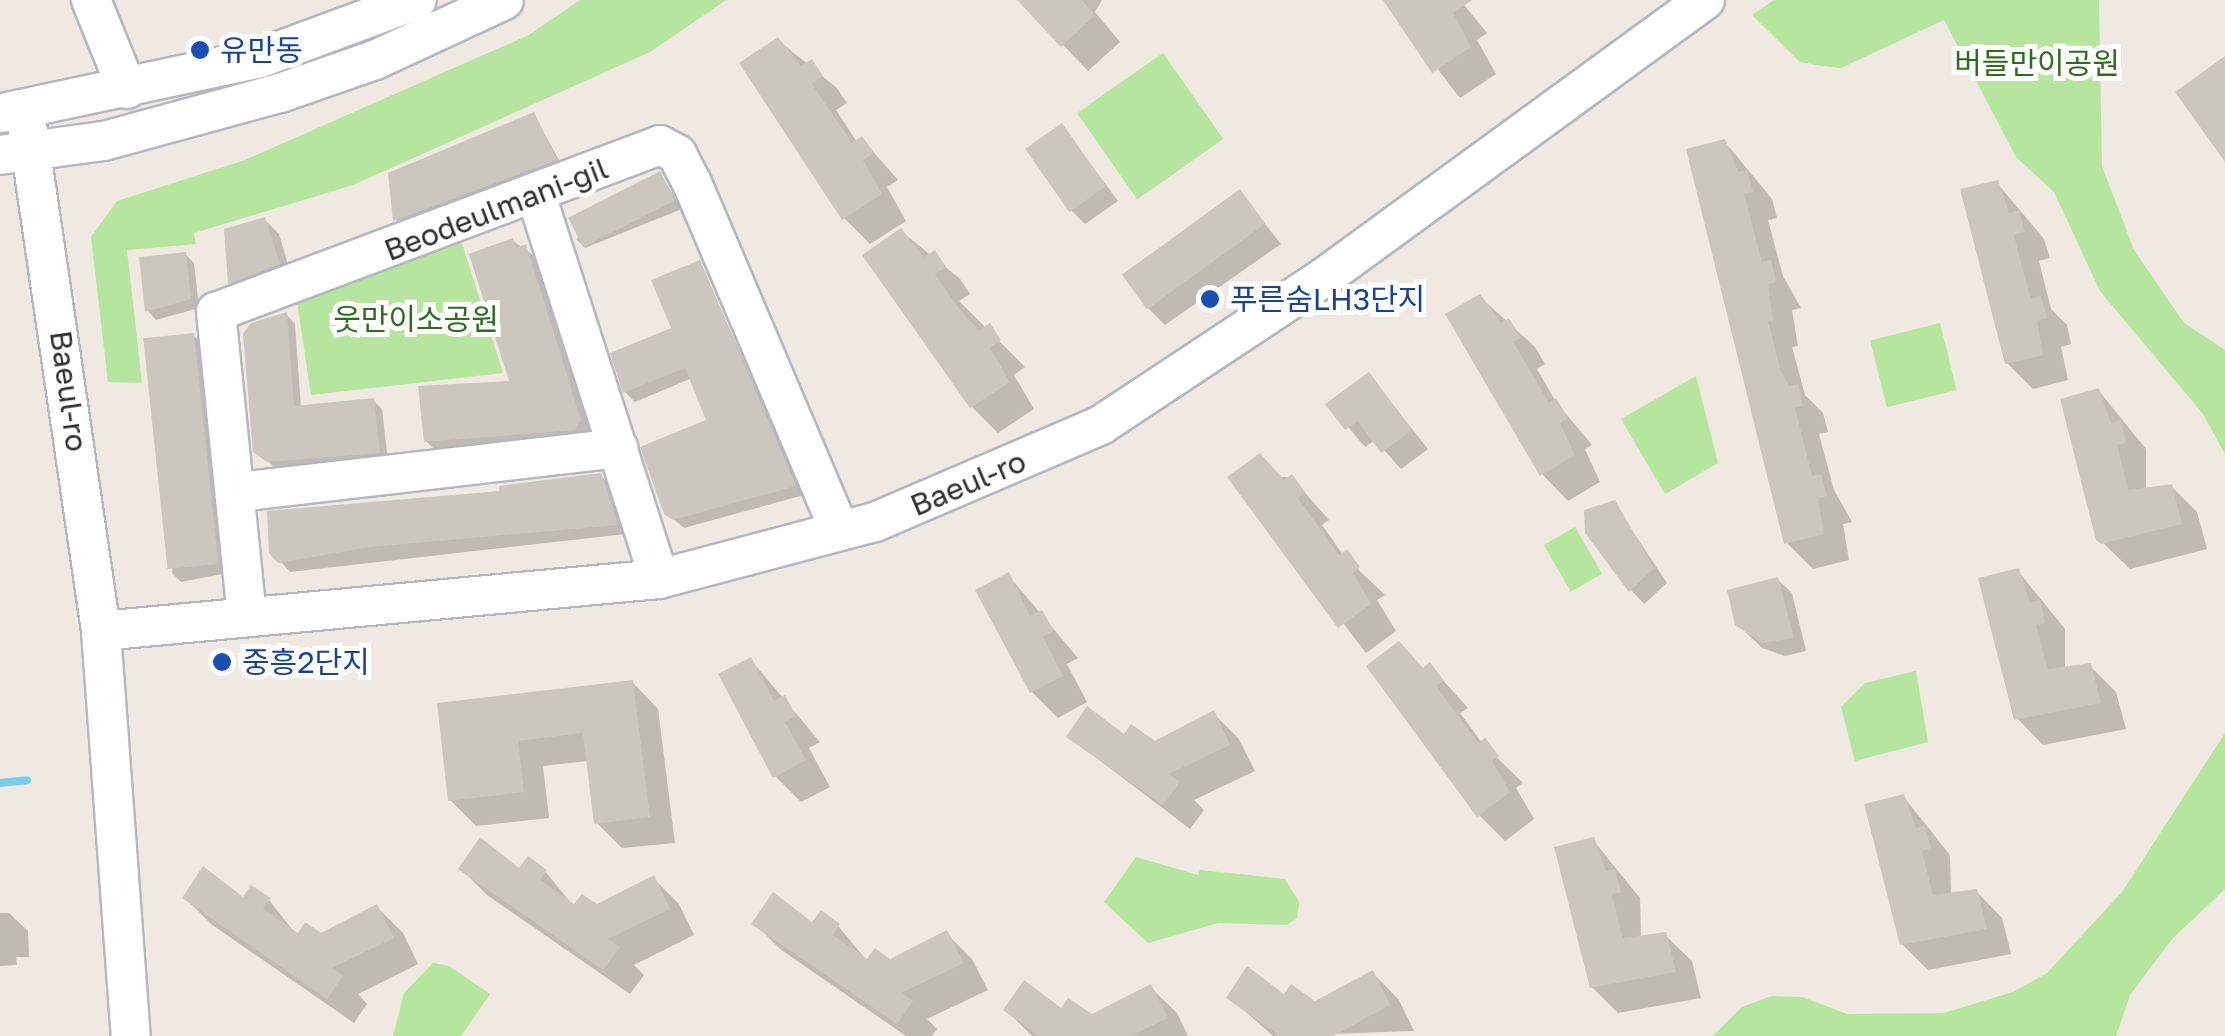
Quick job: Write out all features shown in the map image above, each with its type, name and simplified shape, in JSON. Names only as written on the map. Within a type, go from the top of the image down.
[{"type":"street","points":[[91,0],[127,90]]},
{"type":"street","points":[[12,112],[260,58],[417,0]]},
{"type":"street","points":[[16,153],[104,141],[280,94],[392,53],[504,0]]},
{"type":"street","name":"Baeul-ro","points":[[101,632],[660,579],[840,531],[996,474],[1101,425],[1322,279],[1705,0]]},
{"type":"street","name":"Baeul-ro","points":[[12,112],[101,632],[131,1036]]},
{"type":"street","name":"Beodeulmani-gil","points":[[247,618],[239,492],[216,312],[536,195],[660,145],[677,154],[840,531]]},
{"type":"street","points":[[536,195],[660,579]]},
{"type":"street","points":[[239,492],[618,448]]},
{"type":"green space","points":[[580,0],[726,0],[650,52],[353,185],[194,233],[196,244],[127,250],[142,383],[108,382],[91,237],[117,201],[245,160],[529,35]]},
{"type":"green space","name":"버들만이공원","points":[[1774,0],[2099,0],[2102,166],[2134,250],[2184,323],[2225,350],[2225,454],[2203,414],[2100,291],[2054,192],[2016,157],[1944,20],[1841,68],[1822,66],[1800,62],[1752,15]]},
{"type":"green space","points":[[1163,53],[1223,139],[1137,199],[1077,113]]},
{"type":"green space","name":"웃만이소공원","points":[[460,237],[503,373],[311,395],[296,295]]},
{"type":"green space","points":[[1940,323],[1957,390],[1887,407],[1870,340]]},
{"type":"green space","points":[[1696,376],[1718,463],[1665,494],[1621,419]]},
{"type":"green space","points":[[1575,527],[1602,574],[1571,592],[1544,545]]},
{"type":"green space","points":[[1916,671],[1928,742],[1855,761],[1841,707],[1865,683]]},
{"type":"green space","points":[[2225,733],[2225,889],[2173,938],[2130,995],[2116,1036],[1713,1036],[1742,1007],[1771,996],[1802,997],[1847,1014],[1944,1013],[2013,992],[2047,973],[2122,892]]},
{"type":"green space","points":[[1136,857],[1198,875],[1200,870],[1285,879],[1299,902],[1297,918],[1287,925],[1218,923],[1148,943],[1104,902]]},
{"type":"green space","points":[[433,963],[449,966],[490,994],[461,1036],[393,1036],[404,993]]},
{"type":"building","points":[[1017,0],[1082,0],[1095,15],[1061,47]]},
{"type":"building","points":[[1383,0],[1472,0],[1453,13],[1471,47],[1432,73]]},
{"type":"building","points":[[778,37],[801,66],[812,59],[823,76],[812,84],[852,143],[862,136],[874,153],[863,160],[882,194],[842,220],[739,63]]},
{"type":"building","points":[[2225,56],[2225,162],[2175,92]]},
{"type":"building","points":[[534,112],[557,160],[393,221],[388,173]]},
{"type":"building","points":[[1062,123],[1106,186],[1069,212],[1025,149]]},
{"type":"building","points":[[1725,139],[1738,172],[1747,170],[1753,192],[1744,194],[1762,262],[1771,260],[1776,282],[1768,284],[1773,320],[1768,321],[1780,369],[1789,386],[1798,384],[1803,406],[1795,408],[1812,476],[1821,474],[1827,496],[1818,498],[1824,534],[1784,544],[1686,149]]},
{"type":"building","points":[[660,171],[675,200],[583,247],[568,218]]},
{"type":"building","points":[[1998,180],[2009,213],[2019,210],[2025,232],[2014,235],[2026,282],[2031,299],[2041,296],[2047,318],[2037,321],[2043,355],[2005,364],[1960,189]]},
{"type":"building","points":[[1240,189],[1265,224],[1147,310],[1122,275]]},
{"type":"building","points":[[265,217],[280,264],[228,284],[224,229]]},
{"type":"building","points":[[901,228],[924,257],[935,250],[946,267],[935,274],[957,306],[979,331],[990,323],[1001,340],[990,348],[1010,382],[970,408],[862,255]]},
{"type":"building","points":[[513,238],[516,248],[526,244],[581,420],[575,430],[424,442],[418,386],[509,381],[469,254]]},
{"type":"building","points":[[186,252],[191,299],[145,312],[139,257]]},
{"type":"building","points":[[700,260],[796,486],[673,520],[664,514],[640,447],[706,420],[685,368],[623,393],[610,353],[671,328],[651,280]]},
{"type":"building","points":[[1480,294],[1501,323],[1509,318],[1521,338],[1513,342],[1549,403],[1556,398],[1568,418],[1560,423],[1575,455],[1540,476],[1445,314]]},
{"type":"building","points":[[287,312],[294,406],[374,398],[380,453],[267,462],[253,452],[243,334],[251,323]]},
{"type":"building","points":[[194,333],[218,564],[168,569],[143,338]]},
{"type":"building","points":[[1369,372],[1412,430],[1381,453],[1358,421],[1345,430],[1325,404]]},
{"type":"building","points":[[2099,388],[2111,423],[2121,420],[2126,443],[2117,445],[2128,490],[2172,484],[2182,524],[2101,544],[2096,540],[2060,399]]},
{"type":"building","points":[[1260,453],[1284,480],[1292,474],[1305,492],[1298,498],[1328,540],[1339,555],[1347,549],[1360,567],[1353,573],[1371,604],[1338,628],[1227,477]]},
{"type":"building","points":[[601,473],[618,525],[370,547],[278,563],[269,553],[267,511],[499,491],[499,486]]},
{"type":"building","points":[[1615,500],[1654,568],[1629,592],[1585,533],[1584,510]]},
{"type":"building","points":[[2019,568],[2030,603],[2040,600],[2045,623],[2036,625],[2048,669],[2091,663],[2101,703],[2014,720],[1978,578]]},
{"type":"building","points":[[1009,572],[1030,616],[1042,610],[1054,631],[1043,637],[1063,676],[1030,693],[975,590]]},
{"type":"building","points":[[1778,577],[1794,638],[1763,643],[1735,625],[1727,590]]},
{"type":"building","points":[[1399,641],[1423,668],[1430,662],[1444,681],[1436,686],[1478,743],[1485,738],[1499,756],[1492,761],[1510,792],[1477,817],[1366,666]]},
{"type":"building","points":[[751,657],[774,701],[785,695],[796,716],[785,722],[806,760],[773,778],[718,674]]},
{"type":"building","points":[[633,680],[650,817],[594,824],[583,733],[518,741],[524,792],[448,801],[437,703]]},
{"type":"building","points":[[1087,706],[1124,734],[1131,724],[1155,741],[1214,710],[1230,745],[1169,774],[1180,782],[1163,805],[1066,737]]},
{"type":"building","points":[[1904,794],[1916,828],[1925,826],[1931,848],[1922,851],[1933,895],[1977,889],[1987,929],[1900,945],[1864,804]]},
{"type":"building","points":[[480,837],[519,868],[528,856],[547,870],[540,880],[574,904],[582,894],[597,904],[654,875],[670,909],[608,939],[620,947],[603,970],[458,869]]},
{"type":"building","points":[[1594,837],[1606,871],[1615,869],[1621,892],[1612,894],[1623,938],[1666,932],[1676,972],[1590,988],[1554,847]]},
{"type":"building","points":[[203,866],[243,897],[251,885],[271,898],[263,909],[298,933],[305,922],[321,933],[377,904],[394,938],[332,968],[343,976],[327,999],[182,898]]},
{"type":"building","points":[[773,892],[812,922],[821,910],[840,924],[833,935],[867,959],[875,948],[890,959],[947,930],[964,963],[901,993],[913,1001],[897,1024],[751,924]]},
{"type":"building","points":[[1247,966],[1284,994],[1291,984],[1315,1001],[1373,970],[1390,1005],[1333,1036],[1280,1036],[1226,998]]},
{"type":"building","points":[[1024,980],[1061,1008],[1068,998],[1092,1014],[1151,984],[1168,1018],[1130,1036],[1039,1036],[1003,1010]]},
{"type":"waterway","points":[[0,783],[27,780]]},
{"type":"place","name":"유만동","points":[[200,50]]},
{"type":"place","name":"푸른숨LH3단지","points":[[1210,299]]},
{"type":"place","name":"중흥2단지","points":[[222,662]]}]
